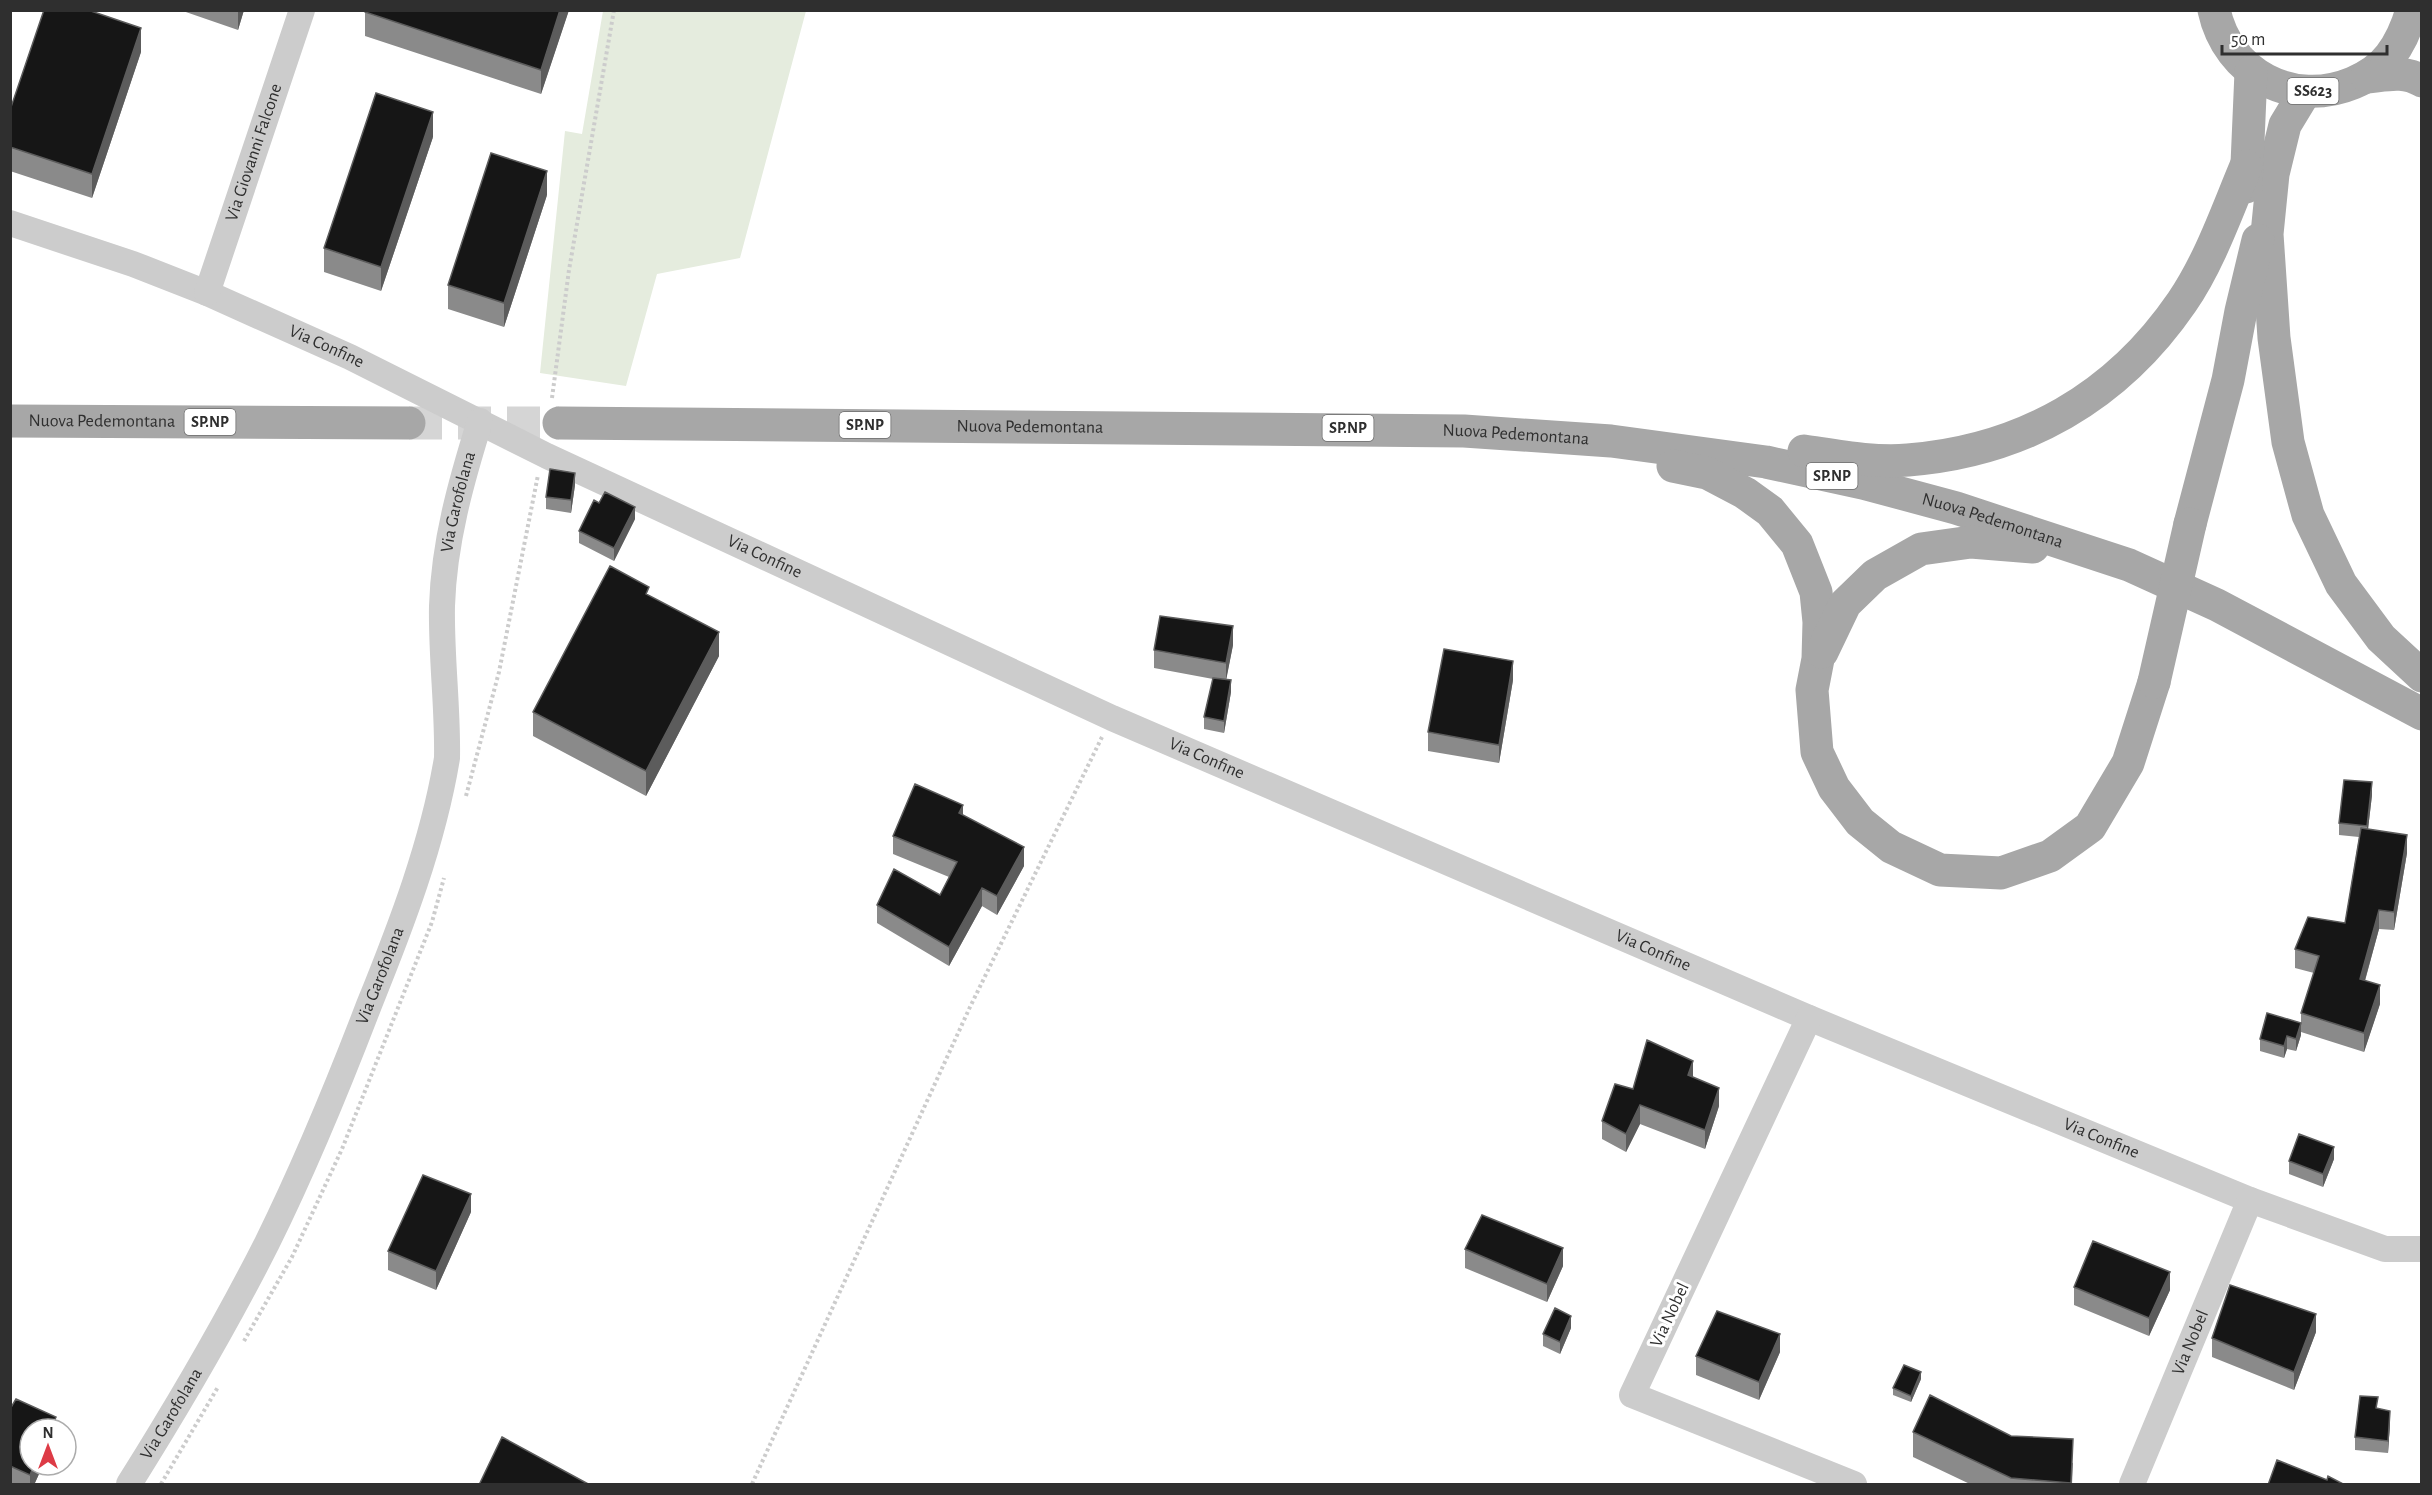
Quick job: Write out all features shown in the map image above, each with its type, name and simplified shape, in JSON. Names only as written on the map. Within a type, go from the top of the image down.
[{"type":"main road","name":"SS623","points":[[2214,10],[2218,27],[2231,51],[2251,72],[2277,86],[2305,92],[2337,90],[2367,77],[2390,58],[2406,33],[2412,10]]},
{"type":"main road","points":[[2417,10],[2421,19]]},
{"type":"main road","points":[[2251,72],[2267,234],[2274,338],[2288,442],[2308,515],[2341,584],[2381,638],[2421,676]]},
{"type":"main road","name":"SS623","points":[[2367,77],[2399,73],[2413,76],[2421,81]]},
{"type":"main road","points":[[1525,434],[1571,426],[1648,427],[1877,460],[1908,460],[1958,453],[2013,439],[2064,414],[2109,384],[2150,343],[2183,301],[2305,92]]},
{"type":"main road","points":[[1170,427],[1284,445],[1491,450],[1659,464],[1707,473],[1745,493],[1770,511],[1797,544],[1816,592],[1819,622],[1818,658],[1812,690],[1817,752],[1834,788],[1860,822],[1891,847],[1940,870],[2001,873],[2050,856],[2090,827],[2128,763],[2154,682],[2190,524],[2228,380],[2241,311],[2260,170]]},
{"type":"main road","name":"Nuova Pedemontana","points":[[556,413],[1170,427],[1367,428],[1525,434],[1673,448],[1766,462],[1863,483],[1956,508],[2129,565],[2217,605],[2421,714]]},
{"type":"main road","name":"Nuova Pedemontana","points":[[10,421],[409,423]]},
{"type":"main road","points":[[1818,658],[1845,604],[1875,575],[1922,549],[1971,542],[2042,548],[2129,565]]},
{"type":"street","name":"Via Giovanni Falcone","points":[[207,293],[302,10]]},
{"type":"street","name":"Via Confine","points":[[10,223],[133,264],[207,293],[350,357],[547,456],[1112,718],[1809,1018],[2250,1200],[2385,1249],[2421,1249]]},
{"type":"street","name":"Via Garofolana","points":[[129,1485],[210,1349],[267,1244],[302,1169],[377,985],[424,855],[447,758],[442,605],[447,546],[460,483],[480,422]]},
{"type":"street","name":"Via Nobel","points":[[1809,1018],[1632,1395],[1854,1485]]},
{"type":"street","name":"Via Nobel","points":[[2132,1485],[2250,1200]]},
{"type":"path","points":[[556,413],[556,358],[614,10]]},
{"type":"path","points":[[752,1485],[970,1007],[1112,718]]},
{"type":"shaded area","points":[[603,11],[806,11],[740,258],[657,274],[626,386],[540,373],[565,131],[582,134]]},
{"type":"building","points":[[44,10],[88,10],[141,28],[92,174],[10,147],[10,110]]},
{"type":"building","points":[[365,10],[560,10],[541,70],[365,12]]},
{"type":"building","points":[[376,93],[433,112],[381,267],[324,248]]},
{"type":"building","points":[[491,153],[547,171],[504,303],[448,285]]},
{"type":"building","points":[[550,469],[575,473],[571,500],[546,497]]},
{"type":"building","points":[[605,492],[635,507],[614,548],[579,531],[594,500],[599,503]]},
{"type":"building","points":[[610,566],[649,587],[646,594],[719,632],[646,771],[533,712]]},
{"type":"building","points":[[1160,616],[1233,626],[1226,663],[1154,650]]},
{"type":"building","points":[[1444,649],[1513,661],[1499,745],[1428,732]]},
{"type":"building","points":[[1213,678],[1231,680],[1224,721],[1204,717]]},
{"type":"building","points":[[2344,780],[2372,782],[2367,826],[2339,823]]},
{"type":"building","points":[[915,784],[963,805],[959,813],[1024,847],[997,896],[982,888],[949,947],[877,905],[894,869],[940,895],[957,862],[893,836]]},
{"type":"building","points":[[2361,828],[2407,835],[2394,912],[2379,910],[2360,979],[2380,985],[2364,1033],[2301,1013],[2319,956],[2295,949],[2308,917],[2345,923]]},
{"type":"building","points":[[2267,1013],[2301,1023],[2296,1039],[2287,1036],[2284,1046],[2260,1039]]},
{"type":"building","points":[[1647,1040],[1693,1061],[1688,1075],[1719,1088],[1705,1130],[1640,1105],[1626,1134],[1602,1121],[1615,1084],[1633,1089]]},
{"type":"building","points":[[2299,1134],[2334,1147],[2323,1174],[2289,1161]]},
{"type":"building","points":[[423,1175],[471,1194],[436,1271],[388,1251]]},
{"type":"building","points":[[1482,1215],[1563,1248],[1547,1284],[1465,1249]]},
{"type":"building","points":[[2093,1241],[2170,1272],[2149,1318],[2074,1287]]},
{"type":"building","points":[[2230,1285],[2316,1314],[2294,1372],[2212,1338]]},
{"type":"building","points":[[1555,1308],[1571,1316],[1560,1342],[1543,1334]]},
{"type":"building","points":[[1717,1311],[1780,1334],[1759,1382],[1696,1356]]},
{"type":"building","points":[[1904,1365],[1921,1372],[1911,1396],[1893,1388]]},
{"type":"building","points":[[1930,1395],[2011,1436],[2073,1439],[2071,1483],[2011,1478],[1913,1432]]},
{"type":"building","points":[[2360,1396],[2378,1397],[2376,1408],[2390,1411],[2388,1441],[2355,1437]]},
{"type":"building","points":[[16,1399],[56,1417],[18,1417],[18,1470],[10,1466],[10,1409]]},
{"type":"building","points":[[502,1437],[590,1485],[479,1485]]},
{"type":"building","points":[[2277,1460],[2327,1480],[2328,1476],[2345,1485],[2268,1485]]},
{"type":"tunnel","points":[[409,423],[559,423]]}]
